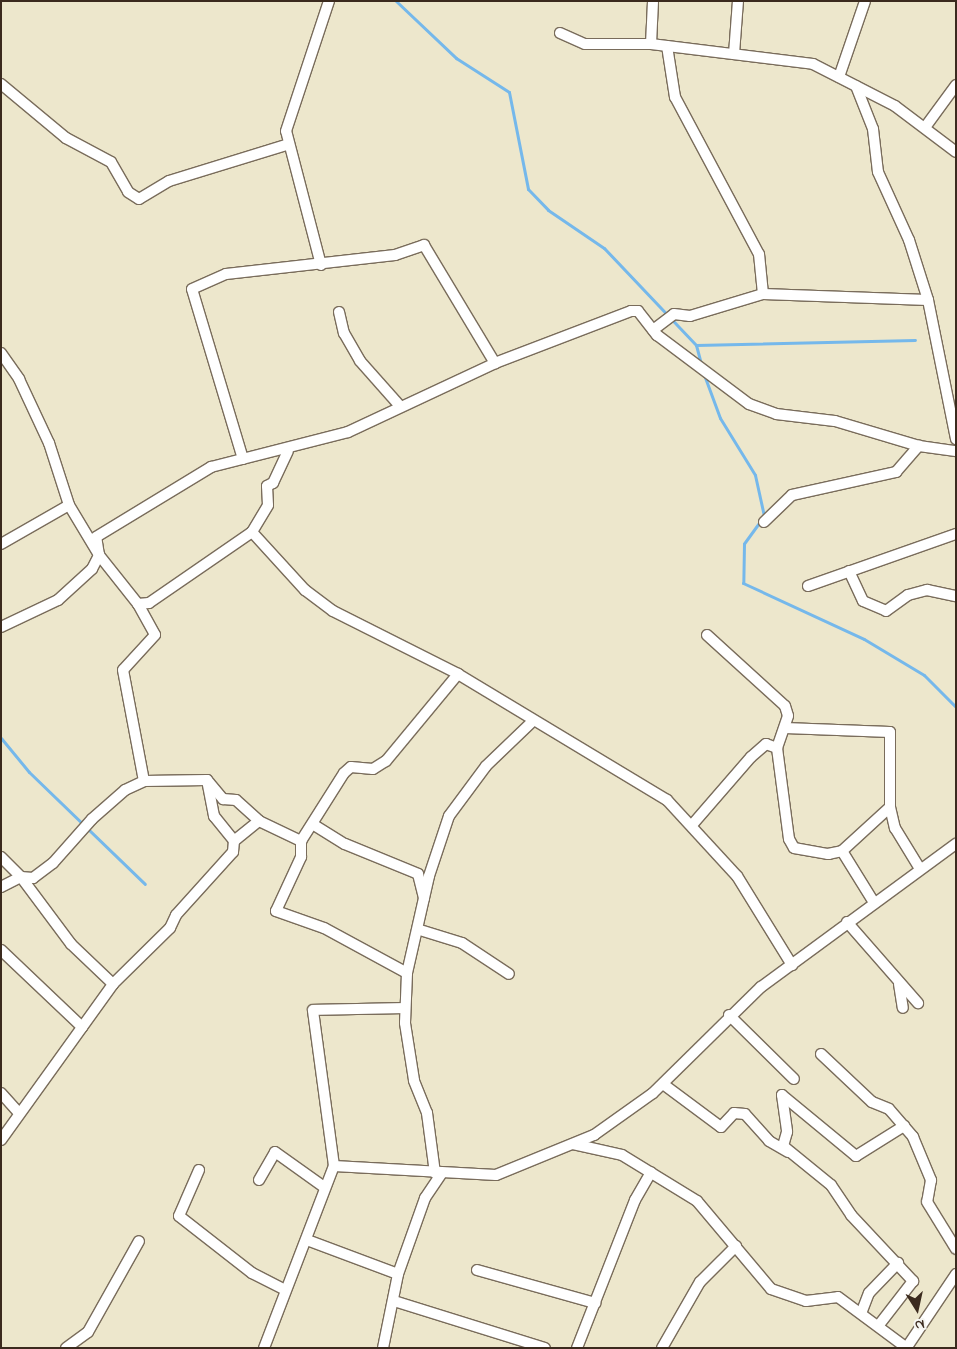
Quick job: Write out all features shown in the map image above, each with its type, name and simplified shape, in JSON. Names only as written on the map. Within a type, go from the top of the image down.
[{"type":"street","points":[[321,265],[286,145],[286,131],[329,1]]},
{"type":"street","points":[[651,44],[653,1]]},
{"type":"street","points":[[734,54],[738,1]]},
{"type":"street","points":[[838,77],[865,1]]},
{"type":"street","points":[[560,33],[585,44],[651,44],[813,64],[926,126],[956,152]]},
{"type":"street","points":[[667,46],[675,97],[759,254],[763,294]]},
{"type":"street","points":[[1,84],[66,138],[112,162],[128,192],[140,199],[169,181],[286,145]]},
{"type":"street","points":[[926,126],[956,85]]},
{"type":"street","points":[[856,86],[873,129],[878,172],[909,240],[928,300],[956,439]]},
{"type":"street","points":[[243,460],[192,289],[233,272],[321,265],[395,255],[424,245],[495,363]]},
{"type":"street","points":[[653,330],[674,314],[690,316],[763,294],[928,300]]},
{"type":"street","points":[[1,627],[58,600],[92,569],[99,555],[96,537],[210,467],[288,451],[355,429],[399,405],[495,363],[631,311],[638,311],[653,330],[749,404],[787,416],[835,420],[919,446],[956,451]]},
{"type":"street","points":[[339,312],[344,333],[360,361],[399,405]]},
{"type":"street","points":[[1,353],[19,379],[39,429],[49,443],[69,505],[99,555],[138,604],[155,636],[123,670],[144,781]]},
{"type":"street","points":[[764,522],[792,495],[896,472],[919,446]]},
{"type":"street","points":[[138,604],[150,603],[252,532],[268,505],[267,486],[273,483],[288,451]]},
{"type":"street","points":[[1,544],[69,505]]},
{"type":"street","points":[[252,532],[305,590],[333,610],[458,674],[533,722],[667,800],[737,876],[792,965]]},
{"type":"street","points":[[808,586],[956,534]]},
{"type":"street","points":[[849,571],[863,601],[886,610],[908,595],[927,590],[956,596]]},
{"type":"street","points":[[707,635],[785,706],[788,716],[777,748],[789,839],[794,848],[828,854],[842,851],[890,807]]},
{"type":"street","points":[[407,973],[324,928],[276,911],[301,857],[301,841],[314,825],[344,773],[351,767],[373,768],[386,761],[458,674]]},
{"type":"street","points":[[383,1348],[398,1274],[425,1198],[439,1173],[427,1113],[414,1080],[405,1023],[407,973],[420,930],[424,901],[449,816],[493,759],[533,722]]},
{"type":"street","points":[[784,728],[890,732],[890,807],[895,828],[920,869]]},
{"type":"street","points":[[692,825],[751,758],[766,744],[777,748]]},
{"type":"street","points":[[1,887],[21,877],[33,878],[53,863],[92,819],[125,790],[144,781],[207,780]]},
{"type":"street","points":[[207,780],[223,799],[236,800],[259,821],[301,841]]},
{"type":"street","points":[[1,1140],[113,984],[170,928],[176,915],[233,852],[234,841],[214,816],[207,780]]},
{"type":"street","points":[[234,841],[259,821]]},
{"type":"street","points":[[314,825],[345,844],[418,874],[424,901]]},
{"type":"street","points":[[573,1144],[594,1135],[663,1084],[729,1016],[873,901],[956,844]]},
{"type":"street","points":[[842,851],[873,901]]},
{"type":"street","points":[[1,857],[21,877],[71,944],[113,984]]},
{"type":"street","points":[[847,922],[877,952],[899,983],[918,1003]]},
{"type":"street","points":[[420,930],[462,943],[509,974]]},
{"type":"street","points":[[1,950],[82,1027]]},
{"type":"street","points":[[899,983],[903,1008]]},
{"type":"street","points":[[264,1348],[283,1289],[307,1240],[324,1187],[334,1166],[313,1010],[401,1008]]},
{"type":"street","points":[[729,1016],[794,1079]]},
{"type":"street","points":[[821,1054],[904,1126],[929,1170],[926,1202],[956,1249]]},
{"type":"street","points":[[663,1084],[721,1127],[734,1113],[745,1114],[769,1141],[794,1155]]},
{"type":"street","points":[[1,1093],[19,1113]]},
{"type":"street","points":[[880,1325],[912,1285],[898,1263],[851,1215],[831,1185],[783,1146],[787,1132],[782,1095],[856,1156],[904,1126]]},
{"type":"street","points":[[334,1166],[496,1175],[539,1159],[561,1145],[573,1144],[622,1155],[697,1200],[771,1289],[806,1301],[838,1297],[862,1311],[907,1348],[956,1274]]},
{"type":"street","points":[[259,1180],[275,1152],[324,1187]]},
{"type":"street","points":[[199,1170],[179,1216],[252,1273],[283,1289]]},
{"type":"street","points":[[577,1348],[635,1200],[651,1172]]},
{"type":"street","points":[[307,1240],[398,1274]]},
{"type":"street","points":[[66,1348],[88,1332],[139,1241]]},
{"type":"street","points":[[662,1348],[700,1282],[736,1246]]},
{"type":"street","points":[[862,1311],[870,1293],[898,1263]]},
{"type":"street","points":[[478,1270],[595,1303]]},
{"type":"street","points":[[394,1301],[545,1348]]},
{"type":"waterway","points":[[396,1],[456,58],[509,92],[528,189],[548,210],[604,248],[696,345],[701,364]]},
{"type":"waterway","points":[[696,345],[915,340]]},
{"type":"waterway","points":[[703,372],[720,418],[755,475],[764,516],[744,544],[743,583],[864,639],[924,675],[956,707]]},
{"type":"waterway","points":[[1,738],[29,772],[145,884]]}]
